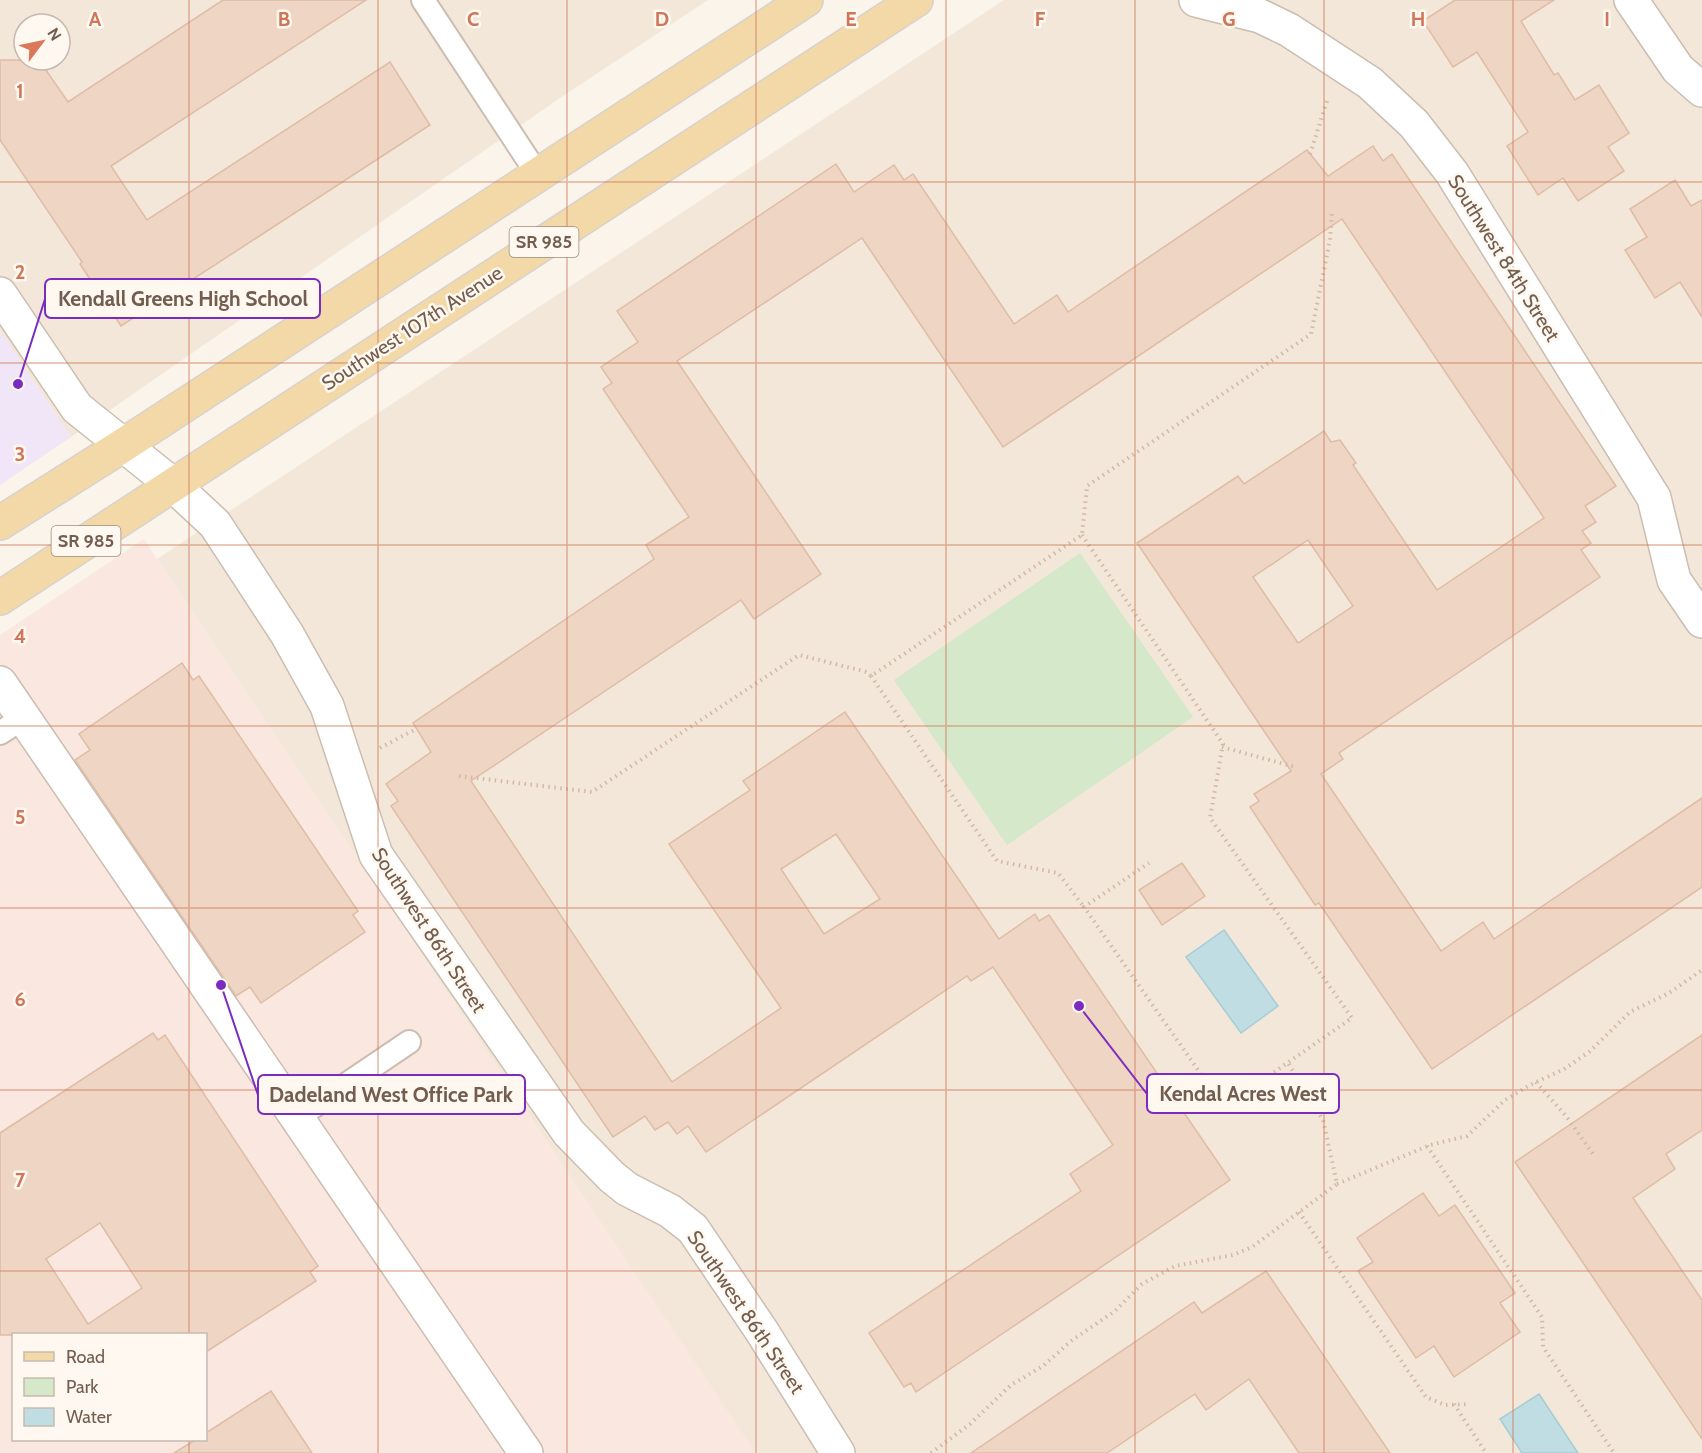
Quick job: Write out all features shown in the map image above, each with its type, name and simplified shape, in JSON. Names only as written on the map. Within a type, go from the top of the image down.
[{"type":"main road","name":"SR 985","points":[[0,523],[122,446],[806,0]]},
{"type":"main road","name":"Southwest 107th Avenue","points":[[0,598],[172,483],[916,0]]},
{"type":"street","name":"Southwest 84th Street","points":[[1196,0],[1260,16],[1289,30],[1370,83],[1414,123],[1452,173],[1654,498],[1674,580],[1702,621]]},
{"type":"street","points":[[1631,0],[1678,69],[1702,90]]},
{"type":"street","name":"Southwest 86th Street","points":[[0,294],[77,408],[122,446],[172,483],[215,524],[287,634],[327,706],[376,855],[507,1047],[569,1133],[598,1165],[627,1189],[670,1211],[693,1229],[761,1330],[838,1453]]},
{"type":"street","points":[[0,683],[12,726],[297,1117],[526,1453]]},
{"type":"lane","points":[[423,0],[538,175]]},
{"type":"lane","points":[[297,1117],[409,1042]]},
{"type":"path","points":[[1310,154],[1328,97]]},
{"type":"path","points":[[459,776],[592,792],[799,655],[867,672],[997,861],[1058,873],[1224,1107],[1352,1018],[1210,818],[1223,744],[1082,535],[1087,486],[1311,334],[1330,240],[1332,212]]},
{"type":"path","points":[[871,676],[1082,535]]},
{"type":"path","points":[[376,750],[416,729]]},
{"type":"path","points":[[1222,747],[1295,767]]},
{"type":"path","points":[[1084,907],[1149,863]]},
{"type":"path","points":[[931,1453],[970,1424],[1011,1385],[1043,1366],[1071,1341],[1115,1311],[1142,1284],[1175,1266],[1242,1252],[1336,1184],[1427,1146],[1467,1136],[1495,1108],[1536,1082],[1564,1069],[1589,1052],[1630,1012],[1669,993],[1702,970]]},
{"type":"path","points":[[1288,1063],[1323,1120],[1328,1135],[1336,1184]]},
{"type":"path","points":[[1536,1082],[1575,1127],[1593,1154]]},
{"type":"path","points":[[1427,1146],[1542,1317],[1544,1347],[1614,1453]]},
{"type":"path","points":[[1299,1212],[1425,1397],[1445,1405],[1470,1404]]},
{"type":"path","points":[[1454,1404],[1486,1453]]},
{"type":"shaded area","points":[[0,0],[708,0],[560,98],[71,437],[0,331]]},
{"type":"shaded area","points":[[1004,0],[1702,0],[1702,1453],[755,1453],[157,559]]},
{"type":"shaded area","points":[[0,331],[71,437],[0,485]]},
{"type":"shaded area","points":[[144,539],[755,1453],[0,1453],[0,635]]},
{"type":"green space","points":[[1080,553],[1193,717],[1007,845],[894,680]]},
{"type":"water","points":[[1224,930],[1278,1006],[1241,1033],[1186,957]]},
{"type":"water","points":[[1539,1394],[1578,1453],[1522,1453],[1500,1419]]},
{"type":"building","points":[[223,0],[366,0],[111,166],[147,220],[390,62],[430,125],[121,326],[80,264],[82,262],[0,140],[0,60],[12,60],[12,72],[47,72],[68,102]]},
{"type":"building","points":[[1455,0],[1554,0],[1521,21],[1554,75],[1558,73],[1575,100],[1599,85],[1629,133],[1608,147],[1624,171],[1578,201],[1563,178],[1538,195],[1507,146],[1528,132],[1477,52],[1453,67],[1423,21]]},
{"type":"building","points":[[1373,146],[1383,161],[1392,154],[1616,486],[1585,506],[1596,522],[1582,531],[1591,543],[1581,550],[1600,577],[1339,753],[1343,759],[1321,774],[1441,951],[1483,922],[1494,939],[1702,798],[1702,887],[1432,1069],[1319,903],[1315,905],[1250,807],[1259,801],[1254,794],[1291,771],[1137,543],[1238,476],[1244,484],[1324,431],[1331,442],[1340,440],[1356,463],[1353,465],[1437,590],[1544,518],[1342,219],[1003,447],[862,238],[677,361],[821,574],[754,619],[741,600],[471,781],[672,1082],[781,1008],[669,844],[750,790],[743,781],[845,712],[999,939],[1035,914],[1039,921],[1049,915],[1230,1180],[916,1392],[911,1383],[904,1387],[869,1333],[1081,1191],[1070,1174],[1113,1145],[993,967],[971,981],[967,976],[706,1152],[688,1126],[677,1134],[668,1122],[655,1130],[645,1116],[613,1137],[391,806],[398,801],[386,784],[431,752],[413,723],[654,559],[646,545],[689,517],[603,389],[612,383],[601,367],[638,342],[617,311],[836,164],[854,192],[894,165],[904,180],[913,174],[1014,324],[1057,295],[1068,312],[1307,150],[1328,176]],"holes":[[[1308,540],[1353,606],[1298,643],[1253,577]],[[836,834],[880,899],[824,934],[781,869]]]},
{"type":"building","points":[[1675,180],[1691,206],[1702,200],[1702,317],[1680,282],[1655,298],[1625,250],[1647,237],[1630,209]]},
{"type":"building","points":[[182,663],[193,680],[199,676],[358,911],[353,915],[365,932],[261,1003],[250,987],[236,996],[75,760],[90,750],[79,734]]},
{"type":"building","points":[[1182,863],[1205,896],[1162,925],[1139,890]]},
{"type":"building","points":[[153,1033],[158,1040],[165,1035],[318,1266],[310,1272],[316,1281],[207,1351],[207,1333],[12,1333],[12,1335],[0,1335],[0,1133]],"holes":[[[100,1223],[142,1288],[88,1324],[46,1259]]]},
{"type":"building","points":[[1702,1035],[1702,1130],[1666,1154],[1675,1169],[1633,1198],[1702,1300],[1702,1439],[1515,1162]]},
{"type":"building","points":[[1423,1193],[1439,1216],[1455,1205],[1515,1293],[1500,1303],[1520,1332],[1454,1377],[1434,1346],[1416,1358],[1358,1271],[1373,1262],[1357,1238]]},
{"type":"building","points":[[1266,1271],[1390,1453],[1299,1453],[1249,1379],[1206,1410],[1195,1394],[1107,1453],[971,1453],[1194,1302],[1202,1313]]},
{"type":"building","points":[[271,1391],[312,1453],[174,1453],[193,1441],[207,1441],[207,1432]]},
{"type":"place","name":"Kendall Greens High School","points":[[18,384]]},
{"type":"place","name":"Dadeland West Office Park","points":[[221,985]]},
{"type":"place","name":"Kendal Acres West","points":[[1079,1006]]}]
